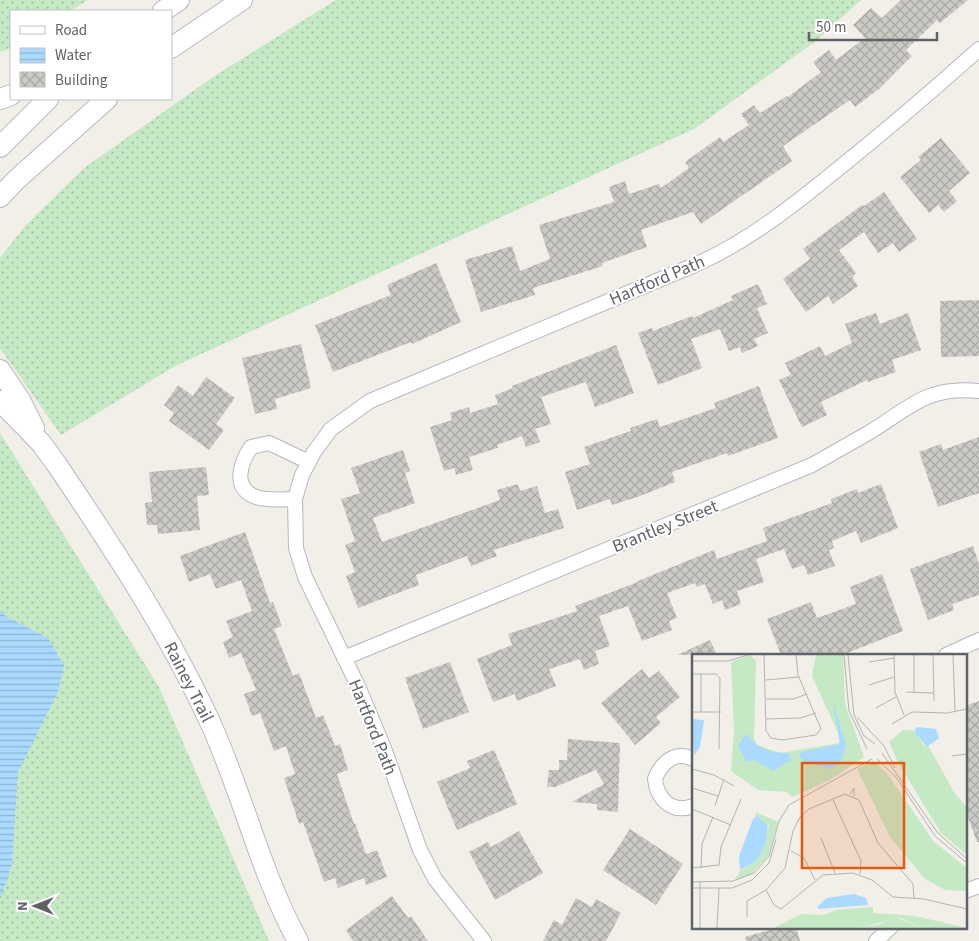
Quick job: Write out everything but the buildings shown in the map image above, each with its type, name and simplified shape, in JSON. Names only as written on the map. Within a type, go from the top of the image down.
[{"type":"street","points":[[164,10],[179,0]]},
{"type":"street","points":[[172,47],[242,0]]},
{"type":"street","name":"Hartford Path","points":[[484,941],[460,913],[431,871],[417,841],[384,748],[344,658],[305,578],[296,548],[296,499],[302,476],[309,462],[331,429],[370,401],[697,264],[743,241],[798,201],[865,148],[979,49]]},
{"type":"street","points":[[0,147],[47,100]]},
{"type":"street","points":[[0,197],[16,180],[106,100]]},
{"type":"street","name":"Rainey Trail","points":[[0,370],[20,400],[41,443],[123,563],[184,671],[210,723],[249,820],[278,900],[298,941]]},
{"type":"street","name":"Brantley Street","points":[[344,658],[812,464],[871,431],[918,399],[937,393],[979,391]]},
{"type":"street","name":"Rainey Trail","points":[[0,400],[41,443]]},
{"type":"street","points":[[296,499],[256,497],[246,491],[240,479],[241,462],[251,447],[269,443],[309,462]]},
{"type":"street","points":[[948,654],[979,640]]},
{"type":"street","points":[[692,759],[680,756],[671,758],[664,763],[655,779],[659,797],[665,803],[680,809],[692,806]]},
{"type":"street","points":[[966,891],[979,886]]},
{"type":"street","points":[[876,941],[890,928]]},
{"type":"green space","points":[[0,0],[88,0],[72,10],[10,10],[10,48],[0,52]]},
{"type":"green space","points":[[336,0],[861,0],[817,40],[694,129],[175,366],[61,435],[0,348],[0,258],[26,225],[84,168],[216,75]]},
{"type":"green space","points":[[0,433],[159,687],[269,941],[0,941]]},
{"type":"water","points":[[0,610],[4,615],[48,638],[64,665],[58,692],[18,772],[12,864],[0,900]]}]
